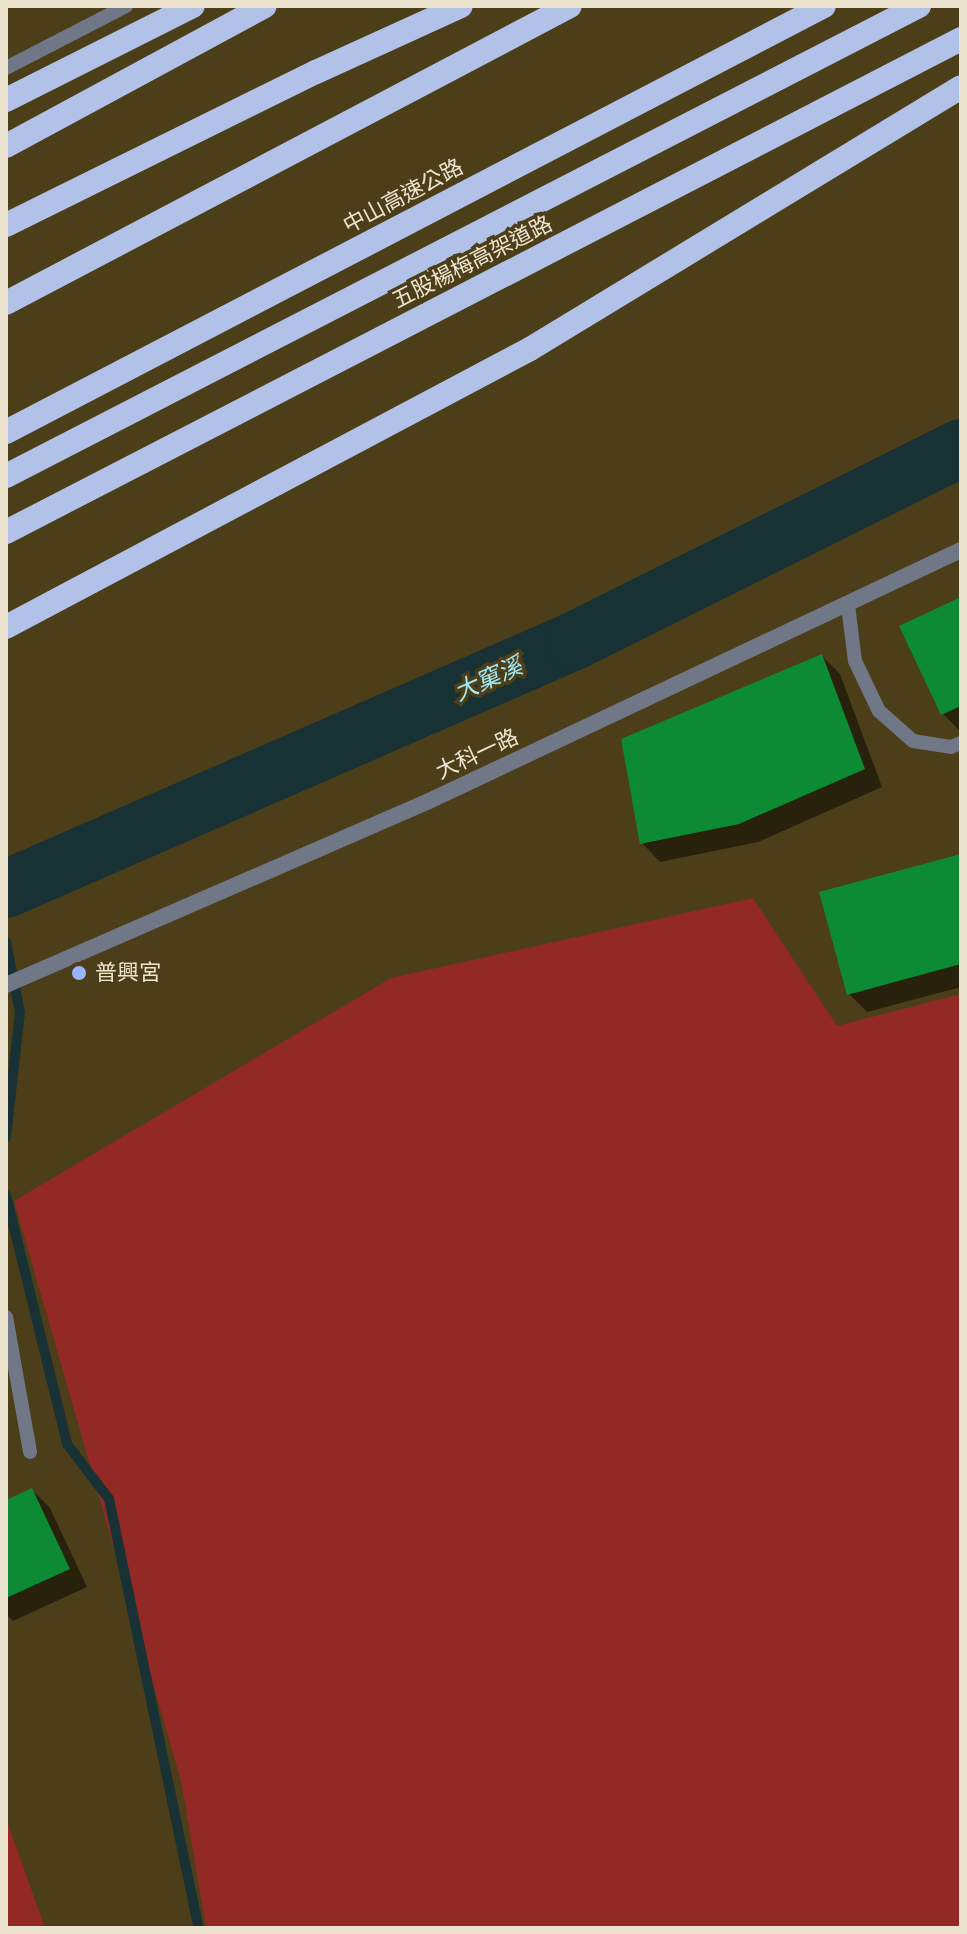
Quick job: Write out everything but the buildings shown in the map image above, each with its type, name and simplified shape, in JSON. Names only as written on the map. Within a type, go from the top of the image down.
[{"type":"highway","points":[[6,100],[193,6]]},
{"type":"highway","points":[[6,146],[265,6]]},
{"type":"highway","points":[[6,225],[316,72],[461,6]]},
{"type":"highway","points":[[6,303],[570,6]]},
{"type":"highway","name":"中山高速公路","points":[[6,432],[824,6]]},
{"type":"highway","points":[[6,476],[919,6]]},
{"type":"highway","name":"五股楊梅高架道路","points":[[6,532],[961,39]]},
{"type":"highway","points":[[6,627],[530,349],[961,87]]},
{"type":"street","name":"大科一路","points":[[6,985],[429,801],[961,550]]},
{"type":"lane","points":[[6,68],[126,6]]},
{"type":"lane","points":[[848,605],[855,661],[879,711],[913,741],[951,747],[961,743]]},
{"type":"lane","points":[[6,1317],[30,1452]]},
{"type":"shaded area","points":[[753,898],[837,1026],[961,994],[961,1928],[206,1928],[181,1781],[14,1201],[391,978]]},
{"type":"shaded area","points":[[6,1818],[45,1928],[6,1928]]},
{"type":"waterway","name":"大窠溪","points":[[6,889],[574,641],[961,448]]},
{"type":"waterway","points":[[6,942],[20,1012],[6,1137]]},
{"type":"waterway","points":[[6,1195],[67,1444],[109,1499],[199,1928]]},
{"type":"place","name":"普興宮","points":[[79,973]]}]
